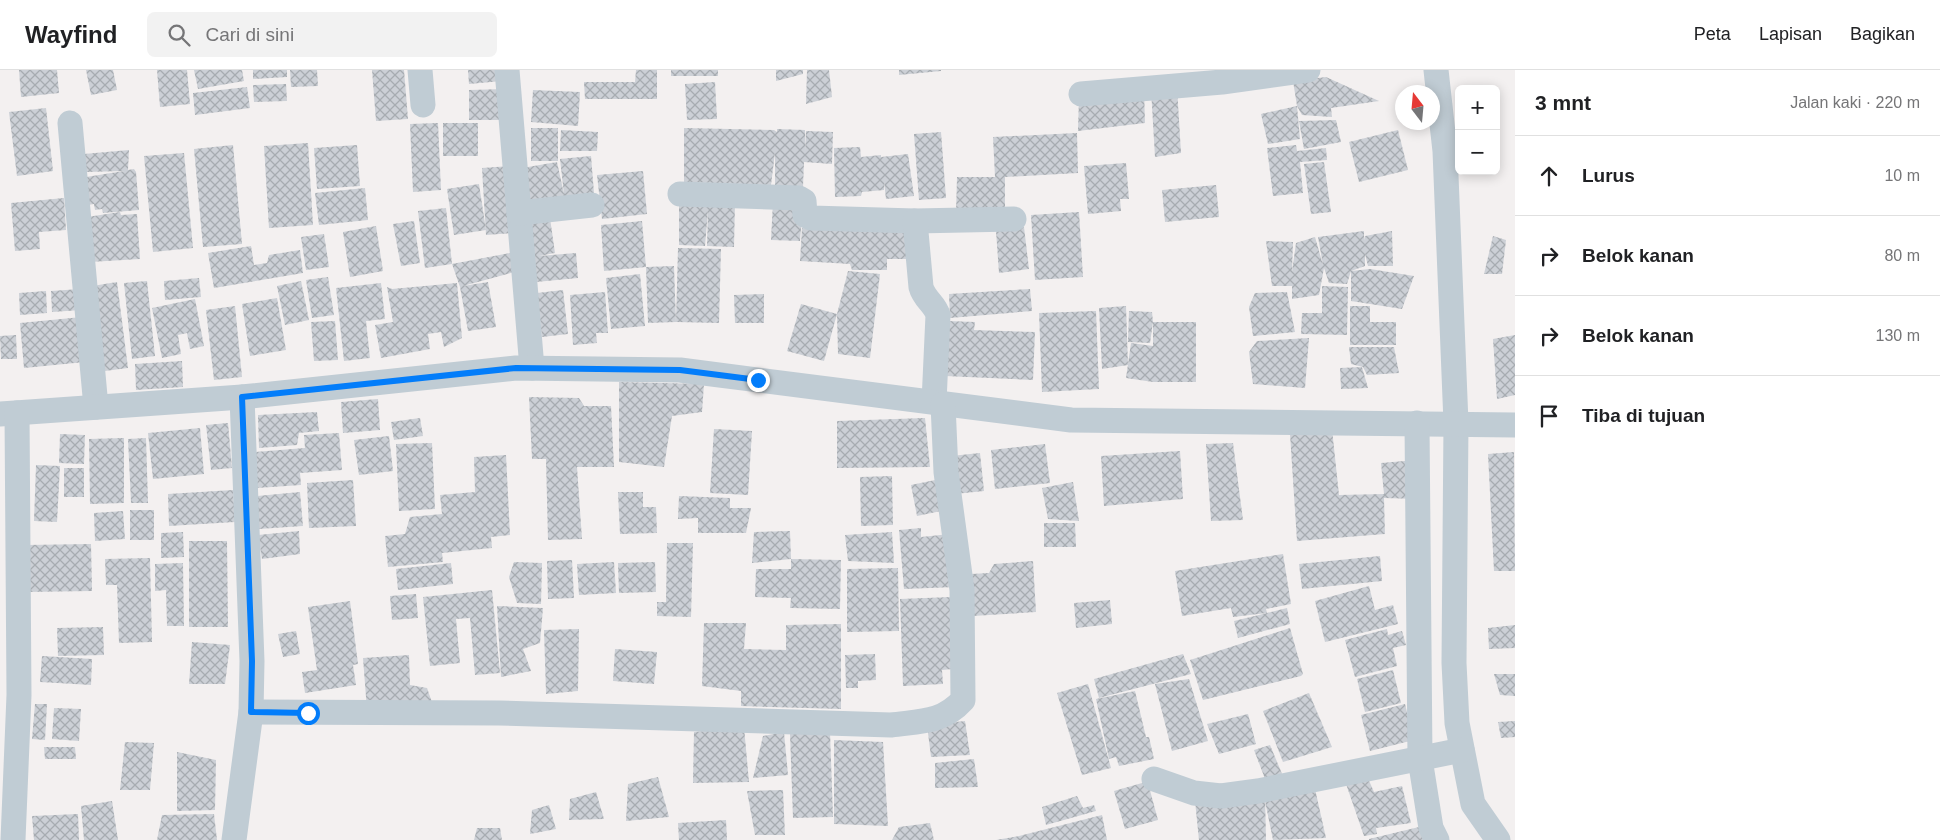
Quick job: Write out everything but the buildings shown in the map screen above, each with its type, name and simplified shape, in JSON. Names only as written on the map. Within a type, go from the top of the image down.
[{"type":"street","points":[[420,70],[424,105]]},
{"type":"street","points":[[507,70],[532,368]]},
{"type":"street","points":[[1081,94],[1222,82],[1308,70]]},
{"type":"street","points":[[1436,70],[1445,151],[1424,759],[1431,828],[1437,840]]},
{"type":"street","points":[[70,123],[96,407]]},
{"type":"street","points":[[680,194],[799,198],[804,200],[805,215],[811,218],[915,221],[1014,219]]},
{"type":"street","points":[[519,213],[592,205]]},
{"type":"street","points":[[251,712],[499,713],[891,725],[939,719],[952,713],[963,700],[962,590],[938,403],[938,315],[921,287],[915,221]]},
{"type":"street","points":[[13,840],[19,695],[9,413],[242,397],[516,368],[532,368],[680,370],[1071,420],[1515,425]]},
{"type":"street","points":[[234,840],[251,712],[252,661],[242,397]]},
{"type":"street","points":[[1436,423],[1454,663],[1458,751],[1473,804],[1498,840]]},
{"type":"street","points":[[1154,779],[1194,794],[1221,796],[1258,792],[1458,751]]},
{"type":"route","points":[[308,713],[251,712],[252,661],[242,397],[516,368],[680,370],[758,380]]}]
